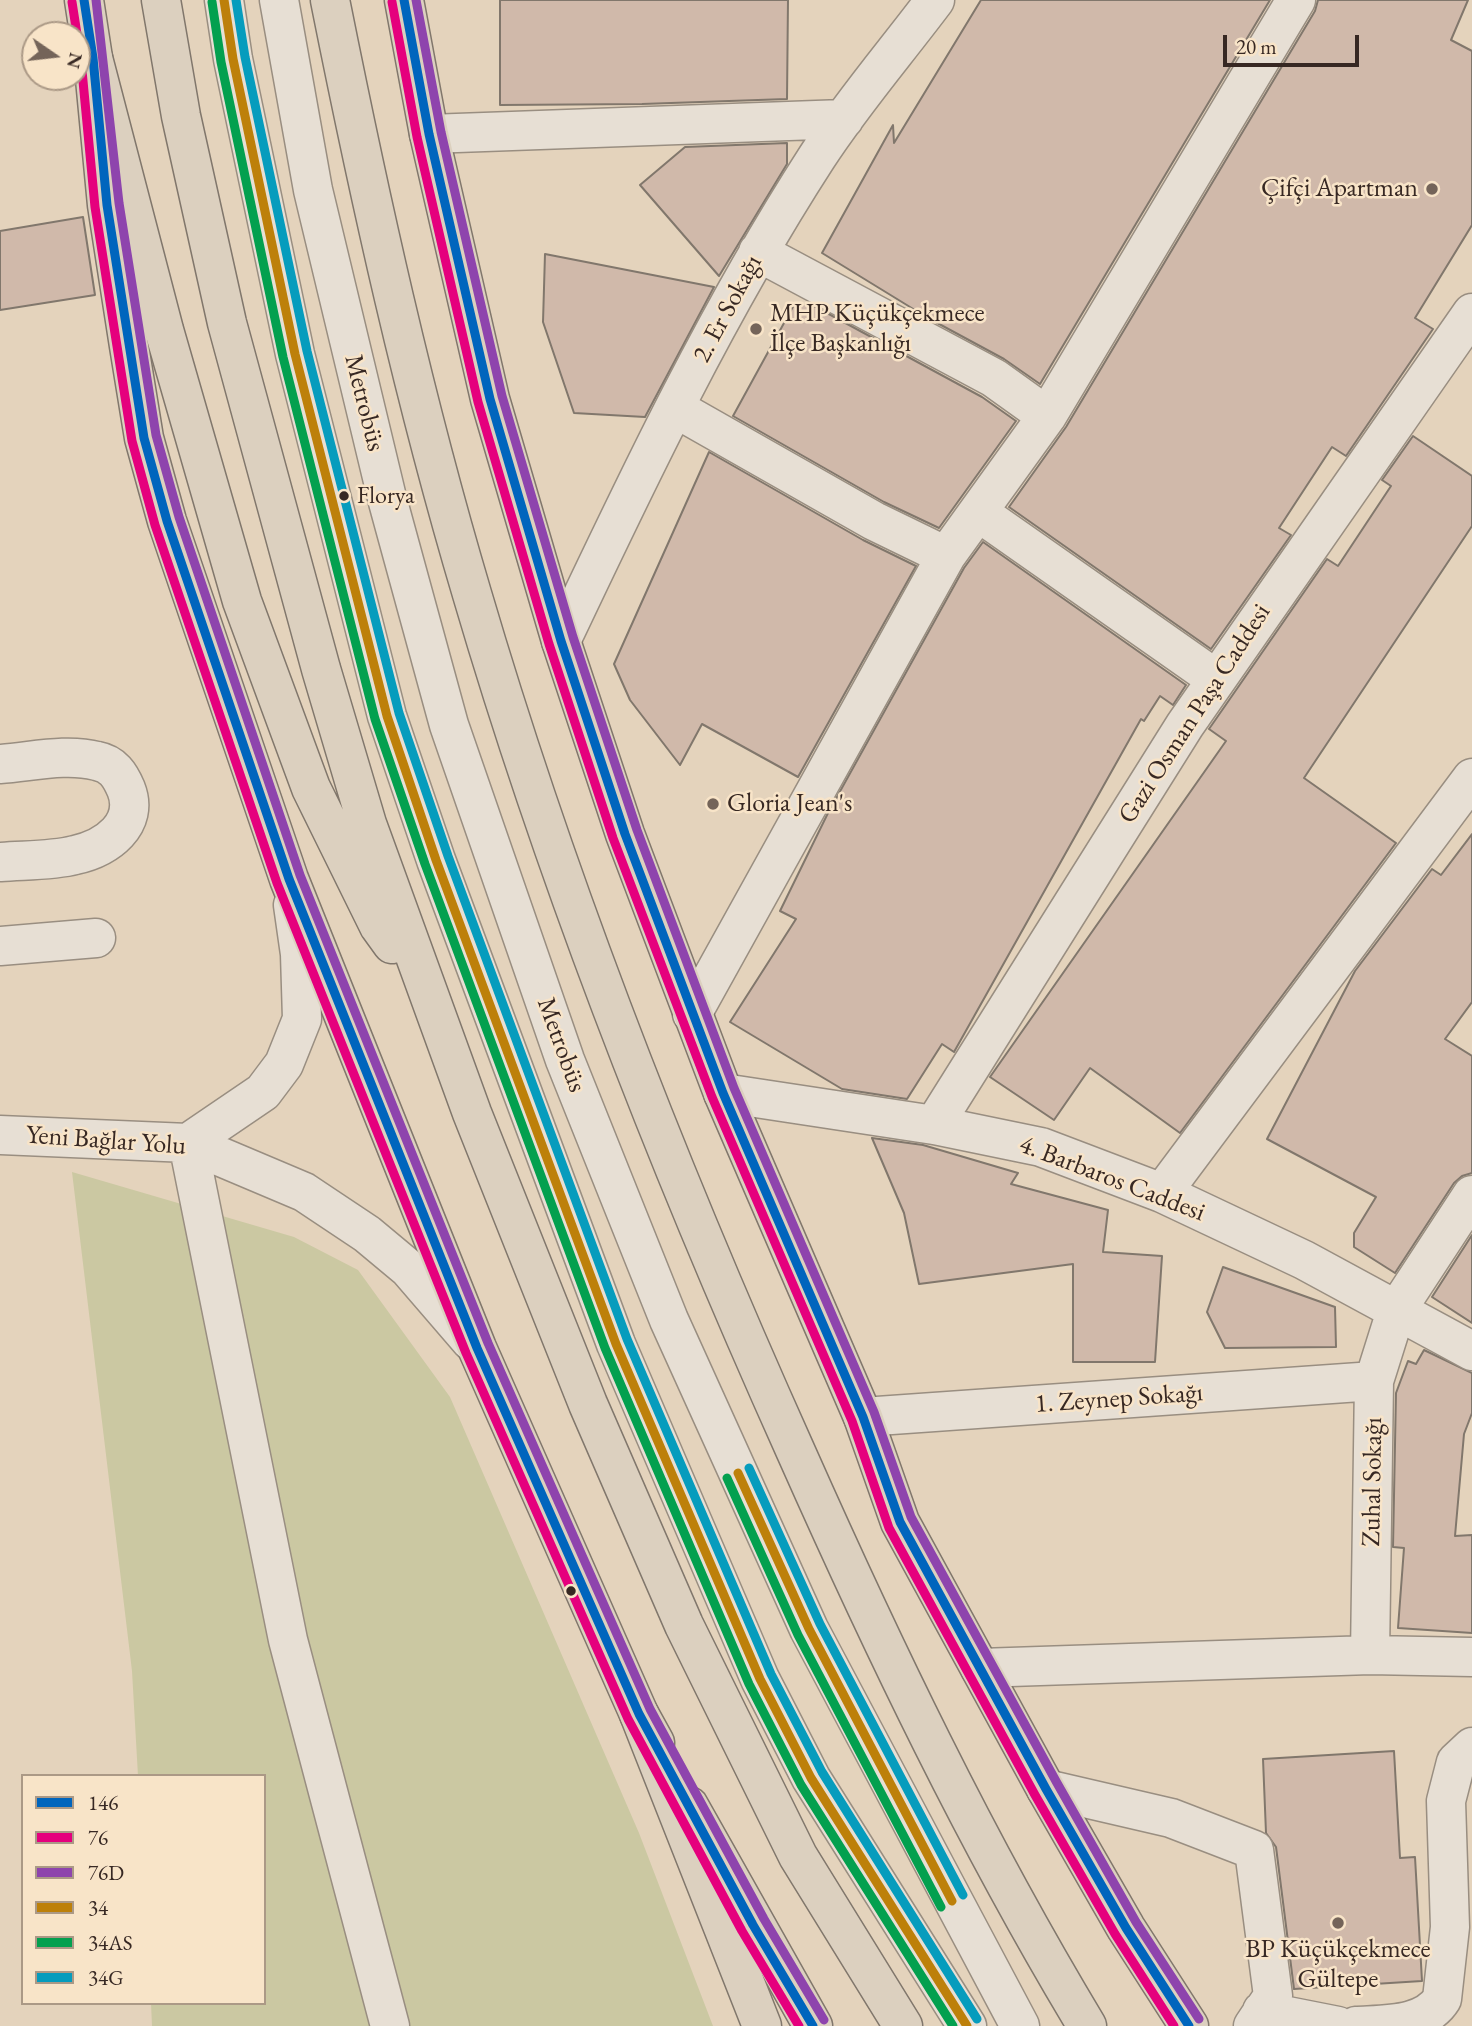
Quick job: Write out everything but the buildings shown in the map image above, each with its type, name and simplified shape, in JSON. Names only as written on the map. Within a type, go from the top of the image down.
[{"type":"main road","points":[[84,0],[93,58],[107,205],[144,438],[167,521],[289,879],[477,1348],[639,1714],[762,2026]]},
{"type":"main road","points":[[161,0],[181,116],[227,323],[355,785],[472,1113],[588,1404],[684,1625],[798,1856],[903,2026]]},
{"type":"main road","points":[[330,0],[370,200],[398,318],[472,595],[575,904],[635,1068],[739,1325],[842,1555],[945,1771],[1043,1953],[1087,2026]]},
{"type":"main road","points":[[404,0],[429,134],[490,399],[561,641],[625,834],[692,1014],[723,1093],[863,1417],[900,1522],[1046,1790],[1126,1928],[1189,2026]]},
{"type":"main road","points":[[93,58],[164,330],[242,601],[311,788],[379,926],[426,987]]},
{"type":"main road","points":[[639,1714],[754,1925],[813,2026]]},
{"type":"street","name":"Metrobüs","points":[[223,0],[295,354],[387,716],[436,860],[616,1344],[760,1679],[811,1778],[967,2026]]},
{"type":"street","name":"Metrobüs","points":[[279,0],[313,190],[388,502],[449,725],[565,1059],[668,1320],[808,1629],[1020,2026]]},
{"type":"street","name":"2. Er Sokağı","points":[[561,641],[675,408],[758,252],[818,155],[935,0]]},
{"type":"street","points":[[692,1014],[946,556],[1047,415],[1296,0]]},
{"type":"street","points":[[429,134],[844,119]]},
{"type":"street","points":[[758,252],[994,378],[1047,415]]},
{"type":"street","name":"Gazi Osman Paşa Caddesi","points":[[933,1125],[1216,680],[1472,313]]},
{"type":"street","points":[[675,408],[874,522],[946,556]]},
{"type":"street","points":[[978,512],[1216,680]]},
{"type":"street","points":[[0,764],[77,758],[99,761],[117,771],[131,805],[125,826],[110,839],[76,855],[0,862]]},
{"type":"street","points":[[1162,1193],[1472,778]]},
{"type":"street","points":[[289,879],[300,954],[302,1018],[284,1065],[263,1092],[188,1143],[288,1640],[385,2010]]},
{"type":"street","points":[[0,946],[96,938]]},
{"type":"street","name":"4. Barbaros Caddesi","points":[[723,1093],[933,1125],[1041,1147],[1162,1193],[1304,1260],[1472,1351]]},
{"type":"street","name":"Yeni Bağlar Yolu","points":[[0,1135],[188,1143],[304,1192],[367,1234],[409,1269],[477,1348]]},
{"type":"street","name":"Zuhal Sokağı","points":[[1370,1656],[1374,1381],[1396,1311],[1472,1195]]},
{"type":"street","name":"1. Zeynep Sokağı","points":[[863,1417],[1374,1381]]},
{"type":"street","points":[[980,1668],[1370,1656],[1472,1657]]},
{"type":"street","points":[[1356,2026],[1419,2022],[1436,2010],[1442,2000],[1450,1927],[1446,1801],[1456,1762],[1472,1747]]},
{"type":"street","points":[[1046,1790],[1171,1818],[1254,1850],[1273,1996],[1258,2018],[1338,2026]]},
{"type":"shaded area","points":[[72,1172],[294,1237],[358,1270],[450,1397],[639,1833],[713,2026],[152,2026],[151,2005],[266,2005],[266,1774],[138,1774],[132,1671]]},
{"type":"transit line","name":"146","points":[[84,0],[93,58],[107,205],[144,438],[167,521],[289,879],[477,1348],[639,1714],[753,1925],[813,2026]]},
{"type":"transit line","name":"76D","points":[[96,0],[119,203],[156,435],[179,517],[300,875],[488,1343],[650,1709],[764,1919],[824,2020]]},
{"type":"transit line","name":"34","points":[[224,0],[233,59],[295,354],[387,716],[436,860],[616,1344],[760,1679],[811,1778],[967,2026]]},
{"type":"transit line","name":"34G","points":[[236,0],[245,57],[307,351],[399,713],[448,856],[627,1339],[771,1674],[822,1772],[977,2019]]},
{"type":"transit line","name":"146","points":[[404,0],[429,134],[490,399],[561,641],[625,834],[723,1093],[863,1417],[900,1522],[1046,1789],[1126,1928],[1189,2026]]},
{"type":"transit line","name":"76D","points":[[416,0],[441,132],[502,396],[573,637],[637,830],[734,1088],[874,1412],[911,1517],[1136,1922],[1199,2019]]},
{"type":"transit line","name":"76","points":[[72,2],[81,60],[95,207],[132,441],[155,525],[277,883],[466,1353],[628,1719],[742,1931],[799,2026]]},
{"type":"transit line","name":"34AS","points":[[212,2],[221,62],[283,357],[375,719],[425,864],[605,1348],[749,1684],[801,1785],[953,2026]]},
{"type":"transit line","name":"76","points":[[392,2],[417,137],[478,402],[549,644],[613,838],[712,1097],[852,1421],[889,1528],[1035,1795],[1115,1934],[1174,2026]]},
{"type":"transit line","name":"34G","points":[[749,1468],[820,1624],[963,1895]]},
{"type":"transit line","name":"34","points":[[738,1473],[809,1629],[952,1901]]},
{"type":"transit line","name":"34AS","points":[[727,1478],[798,1635],[941,1907]]},
{"type":"place","name":"Çifçi Apartman","points":[[1432,189]]},
{"type":"place","name":"MHP Küçükçekmece İlçe Başkanlığı","points":[[756,329]]},
{"type":"place","name":"Florya","points":[[344,496]]},
{"type":"place","name":"Gloria Jean's","points":[[713,804]]},
{"type":"place","name":"BP Küçükçekmece Gültepe","points":[[1338,1923]]}]
